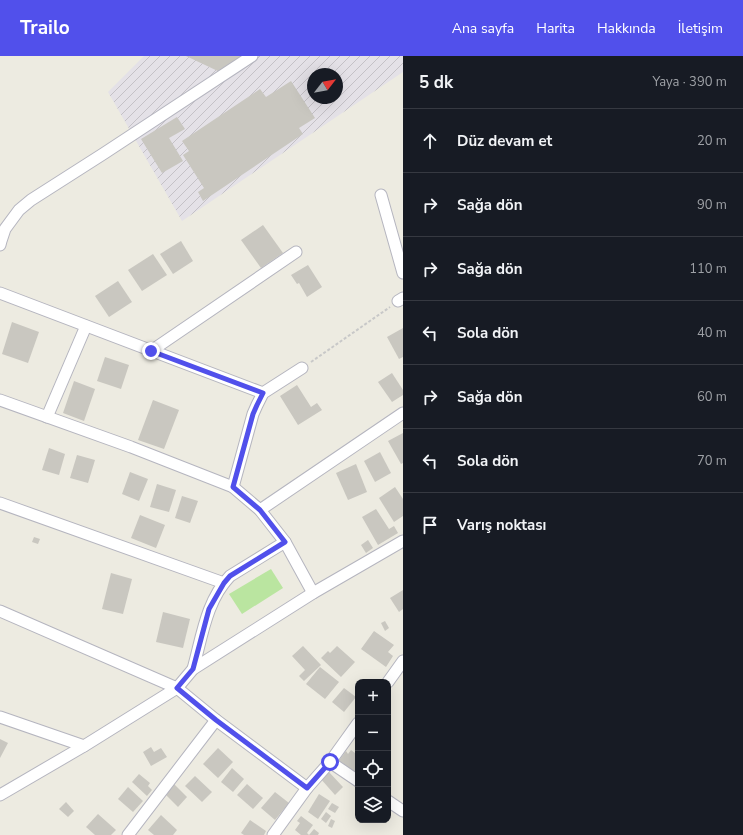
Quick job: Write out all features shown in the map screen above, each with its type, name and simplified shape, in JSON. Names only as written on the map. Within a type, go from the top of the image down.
[{"type":"street","points":[[0,245],[5,229],[19,210],[31,200],[252,56]]},
{"type":"street","points":[[381,195],[403,273]]},
{"type":"street","points":[[151,351],[296,252]]},
{"type":"street","points":[[0,294],[263,393]]},
{"type":"street","points":[[47,417],[86,326]]},
{"type":"street","points":[[233,487],[253,414],[263,393],[302,368]]},
{"type":"street","points":[[0,400],[131,447],[233,487],[260,510],[285,542],[313,593]]},
{"type":"street","points":[[260,510],[403,413]]},
{"type":"street","points":[[0,503],[224,583]]},
{"type":"street","points":[[0,795],[84,746],[177,688],[193,669],[313,593],[403,540]]},
{"type":"street","points":[[193,669],[209,609],[224,583],[230,576],[285,542]]},
{"type":"street","points":[[0,611],[177,688],[216,720],[307,788]]},
{"type":"street","points":[[390,679],[403,661]]},
{"type":"street","points":[[0,717],[84,746]]},
{"type":"street","points":[[128,835],[216,720]]},
{"type":"street","points":[[273,835],[307,788],[330,762],[355,727]]},
{"type":"street","points":[[330,762],[355,779]]},
{"type":"street","points":[[391,803],[403,811]]},
{"type":"path","points":[[302,368],[400,300]]},
{"type":"shaded area","points":[[144,56],[403,56],[403,72],[182,221],[108,92]]},
{"type":"green space","points":[[271,569],[283,588],[242,614],[229,594]]},
{"type":"building","points":[[186,56],[246,56],[222,73]]},
{"type":"building","points":[[291,81],[315,118],[299,128],[303,134],[203,201],[198,192],[204,188],[183,155],[189,151],[182,141],[260,89],[266,97]]},
{"type":"building","points":[[177,117],[185,129],[169,138],[183,161],[162,173],[141,139]]},
{"type":"building","points":[[263,225],[283,253],[261,268],[241,240]]},
{"type":"building","points":[[181,241],[193,261],[173,274],[160,254]]},
{"type":"building","points":[[153,254],[167,275],[142,291],[128,270]]},
{"type":"building","points":[[308,265],[322,287],[307,297],[299,283],[297,284],[291,275]]},
{"type":"building","points":[[118,281],[132,302],[109,317],[95,296]]},
{"type":"building","points":[[12,322],[39,332],[28,363],[2,354]]},
{"type":"building","points":[[403,328],[403,357],[399,359],[387,337]]},
{"type":"building","points":[[105,357],[129,365],[121,389],[97,381]]},
{"type":"building","points":[[392,373],[403,390],[403,395],[392,402],[378,382]]},
{"type":"building","points":[[74,381],[95,389],[84,421],[63,413]]},
{"type":"building","points":[[297,385],[311,407],[317,403],[322,410],[298,425],[280,396]]},
{"type":"building","points":[[153,400],[179,410],[164,449],[138,440]]},
{"type":"building","points":[[403,433],[403,463],[401,464],[388,441]]},
{"type":"building","points":[[49,448],[65,454],[59,475],[42,470]]},
{"type":"building","points":[[380,452],[391,473],[375,482],[364,461]]},
{"type":"building","points":[[77,455],[95,460],[88,483],[70,478]]},
{"type":"building","points":[[356,464],[367,492],[348,500],[336,473]]},
{"type":"building","points":[[130,472],[148,479],[139,501],[122,494]]},
{"type":"building","points":[[157,484],[176,490],[169,512],[150,507]]},
{"type":"building","points":[[395,487],[403,499],[403,516],[394,522],[379,498]]},
{"type":"building","points":[[182,496],[198,501],[190,523],[175,518]]},
{"type":"building","points":[[376,509],[389,529],[394,526],[398,533],[378,545],[362,517]]},
{"type":"building","points":[[140,515],[165,525],[156,548],[131,538]]},
{"type":"building","points":[[34,537],[40,539],[38,544],[32,542]]},
{"type":"building","points":[[368,540],[373,548],[366,553],[361,545]]},
{"type":"building","points":[[111,573],[132,579],[123,614],[102,609]]},
{"type":"building","points":[[403,590],[403,609],[399,612],[390,598]]},
{"type":"building","points":[[163,612],[190,619],[183,648],[156,642]]},
{"type":"building","points":[[385,621],[389,628],[385,631],[381,623]]},
{"type":"building","points":[[374,631],[394,645],[388,652],[393,656],[386,667],[361,649]]},
{"type":"building","points":[[303,646],[321,665],[304,681],[299,676],[305,670],[292,656]]},
{"type":"building","points":[[337,646],[355,662],[341,677],[321,658],[328,651],[330,653]]},
{"type":"building","points":[[320,667],[339,682],[325,699],[306,684]]},
{"type":"building","points":[[344,688],[355,696],[344,712],[332,702]]},
{"type":"building","points":[[0,739],[8,743],[0,758]]},
{"type":"building","points":[[151,747],[154,752],[161,748],[167,757],[151,766],[143,752]]},
{"type":"building","points":[[218,748],[233,762],[218,778],[203,764]]},
{"type":"building","points":[[351,750],[355,753],[355,776],[337,763],[346,751],[348,754]]},
{"type":"building","points":[[232,768],[244,779],[233,792],[221,782]]},
{"type":"building","points":[[328,771],[343,787],[335,795],[320,778]]},
{"type":"building","points":[[139,774],[150,783],[148,786],[152,790],[147,796],[132,782]]},
{"type":"building","points":[[195,776],[212,792],[202,802],[185,786]]},
{"type":"building","points":[[174,784],[187,797],[178,807],[165,794]]},
{"type":"building","points":[[247,784],[263,798],[253,809],[237,795]]},
{"type":"building","points":[[128,787],[143,801],[133,812],[118,799]]},
{"type":"building","points":[[275,792],[289,803],[275,820],[261,808]]},
{"type":"building","points":[[319,794],[330,801],[318,819],[308,812]]},
{"type":"building","points":[[66,802],[74,811],[68,817],[59,809]]},
{"type":"building","points":[[332,803],[339,807],[335,813],[328,809]]},
{"type":"building","points":[[326,812],[331,816],[326,823],[321,819]]},
{"type":"building","points":[[98,814],[116,830],[111,835],[95,835],[86,827]]},
{"type":"building","points":[[161,815],[177,830],[173,835],[154,835],[148,830]]},
{"type":"building","points":[[301,816],[313,825],[307,833],[309,835],[301,835],[295,830],[300,823],[297,821]]},
{"type":"building","points":[[331,819],[335,821],[332,828],[328,826]]},
{"type":"building","points":[[250,820],[266,831],[264,835],[244,835],[241,833]]},
{"type":"building","points":[[314,829],[319,833],[318,835],[309,835]]},
{"type":"route","points":[[151,351],[263,393],[253,414],[233,487],[260,510],[285,542],[230,576],[224,583],[209,609],[193,669],[177,688],[216,720],[307,788],[330,762]]}]
